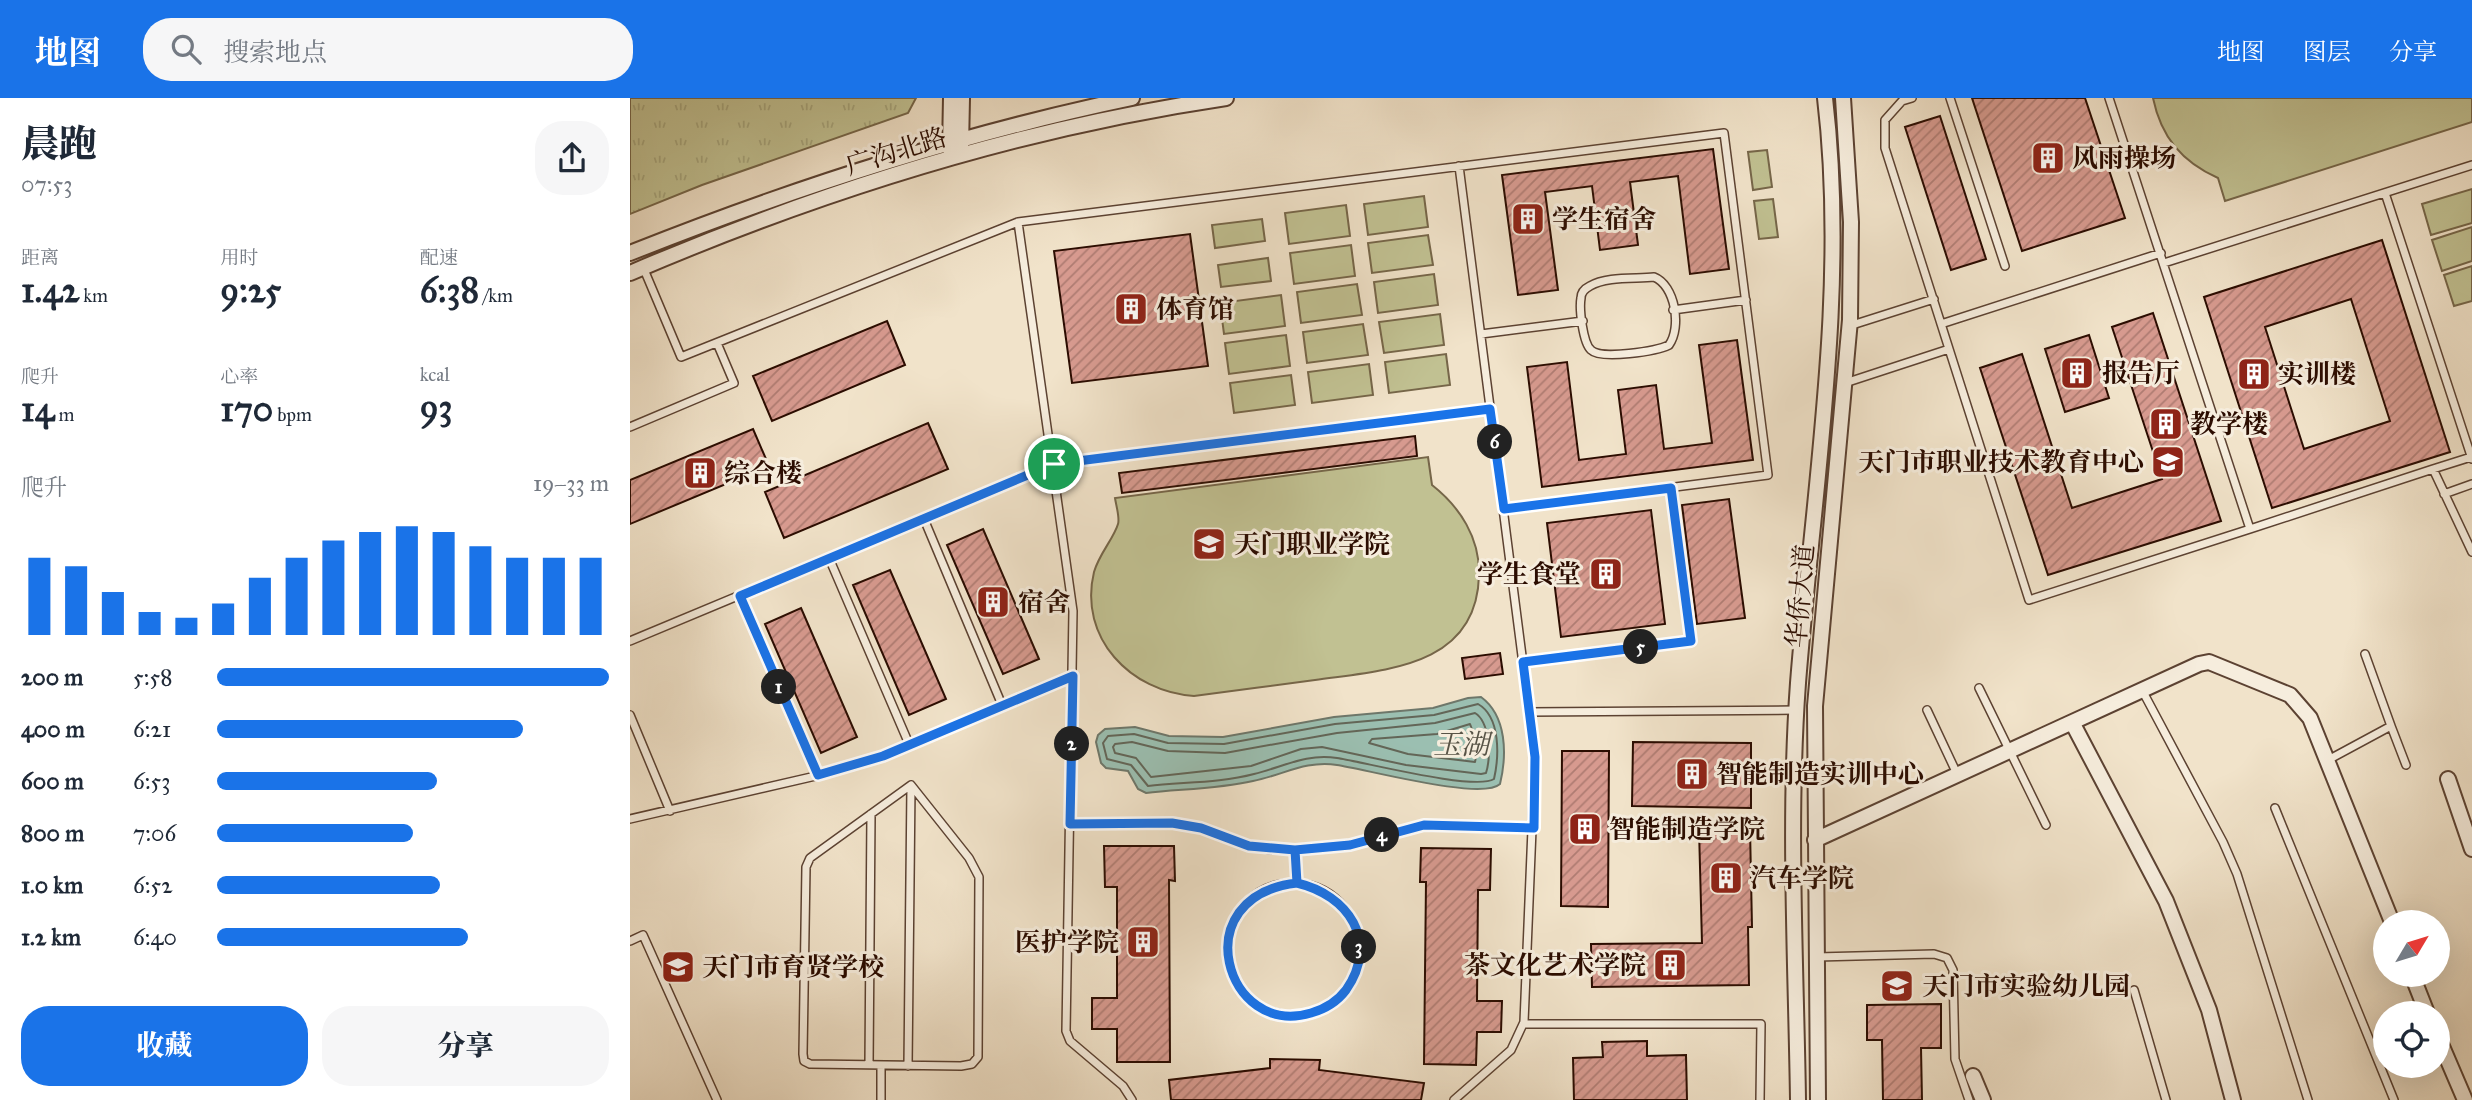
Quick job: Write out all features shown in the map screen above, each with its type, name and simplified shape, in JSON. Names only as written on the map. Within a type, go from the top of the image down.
[{"type":"street","points":[[951,98],[956,139]]},
{"type":"street","points":[[955,157],[962,98]]},
{"type":"street","name":"广沟北路","points":[[630,253],[765,201],[956,139],[1132,98]]},
{"type":"street","name":"广沟北路","points":[[637,270],[762,220],[955,157],[1099,122],[1226,98]]},
{"type":"street","name":"华侨大道","points":[[1798,1100],[1797,710],[1829,343],[1830,174],[1825,98]]},
{"type":"street","name":"华侨大道","points":[[1818,1100],[1815,706],[1849,326],[1851,222],[1843,98]]},
{"type":"street","points":[[1815,840],[2199,664],[2220,664],[2290,695],[2300,703],[2328,760],[2387,910]]},
{"type":"street","points":[[2073,724],[2180,933],[2209,1010],[2233,1100]]},
{"type":"street","points":[[2448,779],[2472,849]]},
{"type":"street","points":[[2450,1065],[2465,1100]]},
{"type":"street","points":[[1973,1076],[1983,1100]]},
{"type":"lane","points":[[1912,98],[1891,110],[1883,131],[2029,600],[2472,458],[2385,192]]},
{"type":"lane","points":[[1950,98],[2005,266]]},
{"type":"lane","points":[[2109,98],[2250,529]]},
{"type":"lane","points":[[637,270],[681,357],[1017,222],[1724,133],[1768,475],[1504,509]]},
{"type":"lane","points":[[2164,263],[2472,164]]},
{"type":"lane","points":[[1454,1100],[1511,1050],[1524,1024],[1535,757],[1459,166]]},
{"type":"lane","points":[[1017,222],[1054,464],[1073,611],[1066,1031],[1070,1041],[1123,1086],[1132,1100]]},
{"type":"lane","points":[[1941,324],[2161,253]]},
{"type":"lane","points":[[1654,277],[1668,285],[1673,310],[1673,339],[1663,348],[1597,354],[1587,345],[1581,298],[1583,291],[1596,283],[1654,277]]},
{"type":"lane","points":[[1849,326],[1934,299]]},
{"type":"lane","points":[[1673,310],[1746,300]]},
{"type":"lane","points":[[1481,334],[1583,321]]},
{"type":"lane","points":[[630,427],[734,383],[717,343]]},
{"type":"lane","points":[[1845,383],[1949,349]]},
{"type":"lane","points":[[630,641],[1054,464],[1490,409]]},
{"type":"lane","points":[[2433,469],[2472,552]]},
{"type":"lane","points":[[2444,494],[2472,484]]},
{"type":"lane","points":[[1523,662],[1691,641],[1671,488]]},
{"type":"lane","points":[[924,519],[1002,705]]},
{"type":"lane","points":[[829,558],[909,744]]},
{"type":"lane","points":[[740,596],[818,775]]},
{"type":"lane","points":[[2365,654],[2406,765]]},
{"type":"lane","points":[[630,819],[818,775],[909,744],[1073,676]]},
{"type":"lane","points":[[1979,688],[2046,825]]},
{"type":"lane","points":[[2142,691],[2223,842],[2237,874],[2308,1100]]},
{"type":"lane","points":[[1529,712],[1797,710]]},
{"type":"lane","points":[[1927,710],[1958,776]]},
{"type":"lane","points":[[630,715],[670,811]]},
{"type":"lane","points":[[2328,760],[2391,726]]},
{"type":"lane","points":[[911,785],[969,859],[979,877],[982,892],[978,1057],[972,1064],[961,1066],[810,1064],[804,1061],[803,1054],[806,867],[810,859],[911,785]]},
{"type":"lane","points":[[908,1066],[911,785]]},
{"type":"lane","points":[[2275,808],[2395,1100]]},
{"type":"lane","points":[[869,1065],[871,814]]},
{"type":"lane","points":[[1070,824],[1181,824],[1249,846],[1295,850],[1350,845],[1424,825],[1534,828]]},
{"type":"lane","points":[[1295,850],[1297,883]]},
{"type":"lane","points":[[1297,883],[1327,893],[1351,916],[1359,936],[1359,958],[1353,979],[1332,1003],[1302,1016],[1280,1015],[1259,1007],[1237,983],[1227,952],[1230,930],[1239,910],[1255,895],[1275,885],[1297,883]]},
{"type":"lane","points":[[630,941],[643,935],[717,1100]]},
{"type":"lane","points":[[1816,957],[1934,954],[1947,958],[1953,970],[1956,1066],[1969,1100]]},
{"type":"lane","points":[[2134,990],[2166,1100]]},
{"type":"lane","points":[[1524,1024],[1761,1024],[1760,1100]]},
{"type":"lane","points":[[881,1065],[881,1100]]},
{"type":"green space","points":[[630,98],[916,98],[908,113],[702,185],[630,214]]},
{"type":"green space","points":[[2153,98],[2472,98],[2472,122],[2225,201],[2218,178],[2205,172],[2175,147],[2161,125]]},
{"type":"green space","points":[[1767,150],[1772,187],[1753,190],[1748,152]]},
{"type":"green space","points":[[2472,189],[2472,223],[2431,235],[2422,204]]},
{"type":"green space","points":[[1424,196],[1428,227],[1368,235],[1364,204]]},
{"type":"green space","points":[[1773,199],[1778,237],[1759,239],[1754,201]]},
{"type":"green space","points":[[1346,205],[1350,236],[1289,244],[1285,213]]},
{"type":"green space","points":[[1262,219],[1265,241],[1215,248],[1212,225]]},
{"type":"green space","points":[[2472,227],[2472,261],[2442,271],[2432,240]]},
{"type":"green space","points":[[1428,235],[1433,265],[1372,273],[1368,243]]},
{"type":"green space","points":[[1351,245],[1355,276],[1294,284],[1290,253]]},
{"type":"green space","points":[[1268,258],[1271,281],[1221,287],[1218,265]]},
{"type":"green space","points":[[2472,266],[2472,301],[2454,306],[2444,275]]},
{"type":"green space","points":[[1434,274],[1438,305],[1378,313],[1374,282]]},
{"type":"green space","points":[[1357,284],[1362,315],[1301,323],[1297,292]]},
{"type":"green space","points":[[1281,295],[1285,326],[1224,334],[1220,303]]},
{"type":"green space","points":[[1440,314],[1444,345],[1384,353],[1379,322]]},
{"type":"green space","points":[[1363,324],[1368,355],[1307,363],[1303,332]]},
{"type":"green space","points":[[1286,335],[1290,366],[1229,374],[1225,343]]},
{"type":"green space","points":[[1446,354],[1450,385],[1389,393],[1385,362]]},
{"type":"green space","points":[[1369,364],[1373,395],[1312,403],[1308,372]]},
{"type":"green space","points":[[1291,375],[1295,405],[1234,413],[1230,383]]},
{"type":"green space","points":[[1428,457],[1432,485],[1459,513],[1472,536],[1479,575],[1474,606],[1462,629],[1444,646],[1422,659],[1369,672],[1194,696],[1171,692],[1130,672],[1114,657],[1102,639],[1094,619],[1091,596],[1096,565],[1118,524],[1115,498]]},
{"type":"water","name":"玉湖","points":[[1481,697],[1496,715],[1503,737],[1504,761],[1500,784],[1489,788],[1448,787],[1326,764],[1305,766],[1240,784],[1146,793],[1138,789],[1128,771],[1106,768],[1101,763],[1096,742],[1098,735],[1105,729],[1135,727],[1169,736],[1223,737],[1334,717],[1433,708]]},
{"type":"building","name":"风雨操场","points":[[1972,98],[2085,98],[2125,218],[2022,251]]},
{"type":"building","points":[[1940,116],[1986,259],[1951,270],[1905,127]]},
{"type":"building","name":"学生宿舍","points":[[1713,149],[1729,269],[1690,274],[1678,176],[1630,182],[1638,245],[1600,250],[1592,186],[1545,192],[1558,290],[1518,295],[1502,175]]},
{"type":"building","name":"体育馆","points":[[1190,234],[1208,366],[1072,383],[1054,251]]},
{"type":"building","name":"实训楼","points":[[2382,240],[2450,452],[2272,508],[2204,297]],"holes":[[[2351,299],[2390,421],[2304,449],[2265,327]]]},
{"type":"building","points":[[2153,313],[2221,521],[2048,575],[1980,368],[2022,354],[2072,508],[2162,479],[2112,327]]},
{"type":"building","points":[[887,321],[905,365],[772,421],[753,376]]},
{"type":"building","name":"报告厅","points":[[2089,335],[2109,398],[2065,412],[2045,349]]},
{"type":"building","points":[[1737,340],[1753,460],[1542,487],[1527,367],[1567,362],[1579,460],[1626,454],[1618,390],[1656,385],[1664,449],[1712,443],[1699,345]]},
{"type":"building","points":[[928,423],[948,469],[784,538],[765,492]]},
{"type":"building","name":"综合楼","points":[[753,429],[769,466],[630,524],[630,480]]},
{"type":"building","points":[[1415,436],[1417,456],[1122,493],[1119,473]]},
{"type":"building","points":[[1729,499],[1745,618],[1697,624],[1682,505]]},
{"type":"building","name":"学生食堂","points":[[1651,510],[1665,624],[1561,637],[1547,523]]},
{"type":"building","name":"宿舍","points":[[983,529],[1039,659],[1003,674],[947,545]]},
{"type":"building","points":[[890,570],[946,699],[909,715],[853,585]]},
{"type":"building","points":[[801,608],[857,737],[821,753],[765,624]]},
{"type":"building","points":[[1500,653],[1503,674],[1465,679],[1462,658]]},
{"type":"building","name":"智能制造实训中心","points":[[1633,742],[1751,743],[1751,808],[1632,806]]},
{"type":"building","name":"智能制造学院","points":[[1562,751],[1609,751],[1608,907],[1561,906]]},
{"type":"building","points":[[1750,828],[1752,927],[1748,927],[1749,985],[1592,987],[1591,944],[1702,943],[1699,829]]},
{"type":"building","name":"医护学院","points":[[1104,846],[1174,846],[1175,881],[1169,880],[1170,1062],[1117,1062],[1117,1029],[1092,1029],[1092,998],[1117,998],[1117,887],[1105,887]]},
{"type":"building","points":[[1421,848],[1491,849],[1490,890],[1478,890],[1477,1001],[1502,1001],[1501,1032],[1477,1032],[1476,1065],[1424,1064],[1426,882],[1420,882]]},
{"type":"building","points":[[1941,1004],[1941,1048],[1921,1048],[1922,1100],[1883,1100],[1882,1040],[1867,1040],[1867,1005]]},
{"type":"building","points":[[1647,1041],[1647,1056],[1686,1055],[1687,1100],[1574,1100],[1573,1058],[1603,1057],[1602,1042]]},
{"type":"building","points":[[1270,1059],[1320,1060],[1319,1070],[1424,1083],[1421,1100],[1171,1100],[1169,1080],[1270,1068]]},
{"type":"place","name":"风雨操场","points":[[2048,158]]},
{"type":"place","name":"学生宿舍","points":[[1528,219]]},
{"type":"place","name":"体育馆","points":[[1131,309]]},
{"type":"place","name":"报告厅","points":[[2077,373]]},
{"type":"place","name":"实训楼","points":[[2254,374]]},
{"type":"place","name":"教学楼","points":[[2166,424]]},
{"type":"place","name":"天门市职业技术教育中心","points":[[2168,462]]},
{"type":"place","name":"综合楼","points":[[700,473]]},
{"type":"place","name":"天门职业学院","points":[[1209,544]]},
{"type":"place","name":"学生食堂","points":[[1606,574]]},
{"type":"place","name":"宿舍","points":[[993,602]]},
{"type":"place","name":"智能制造实训中心","points":[[1692,774]]},
{"type":"place","name":"智能制造学院","points":[[1585,829]]},
{"type":"place","name":"汽车学院","points":[[1726,878]]},
{"type":"place","name":"医护学院","points":[[1143,942]]},
{"type":"place","name":"茶文化艺术学院","points":[[1670,965]]},
{"type":"place","name":"天门市育贤学校","points":[[678,967]]},
{"type":"place","name":"天门市实验幼儿园","points":[[1897,986]]},
{"type":"route","points":[[1054,464],[740,596],[818,775],[883,756],[1073,676],[1070,824],[1172,823],[1201,828],[1249,846],[1295,850],[1297,883],[1318,888],[1337,899],[1351,916],[1359,936],[1359,958],[1353,979],[1341,997],[1323,1009],[1302,1016],[1280,1015],[1259,1007],[1243,992],[1231,974],[1227,952],[1230,930],[1239,910],[1255,895],[1275,885],[1297,883],[1295,850],[1350,845],[1407,827],[1424,825],[1534,828],[1535,757],[1523,662],[1691,641],[1671,488],[1504,509],[1490,409],[1054,464]]}]
